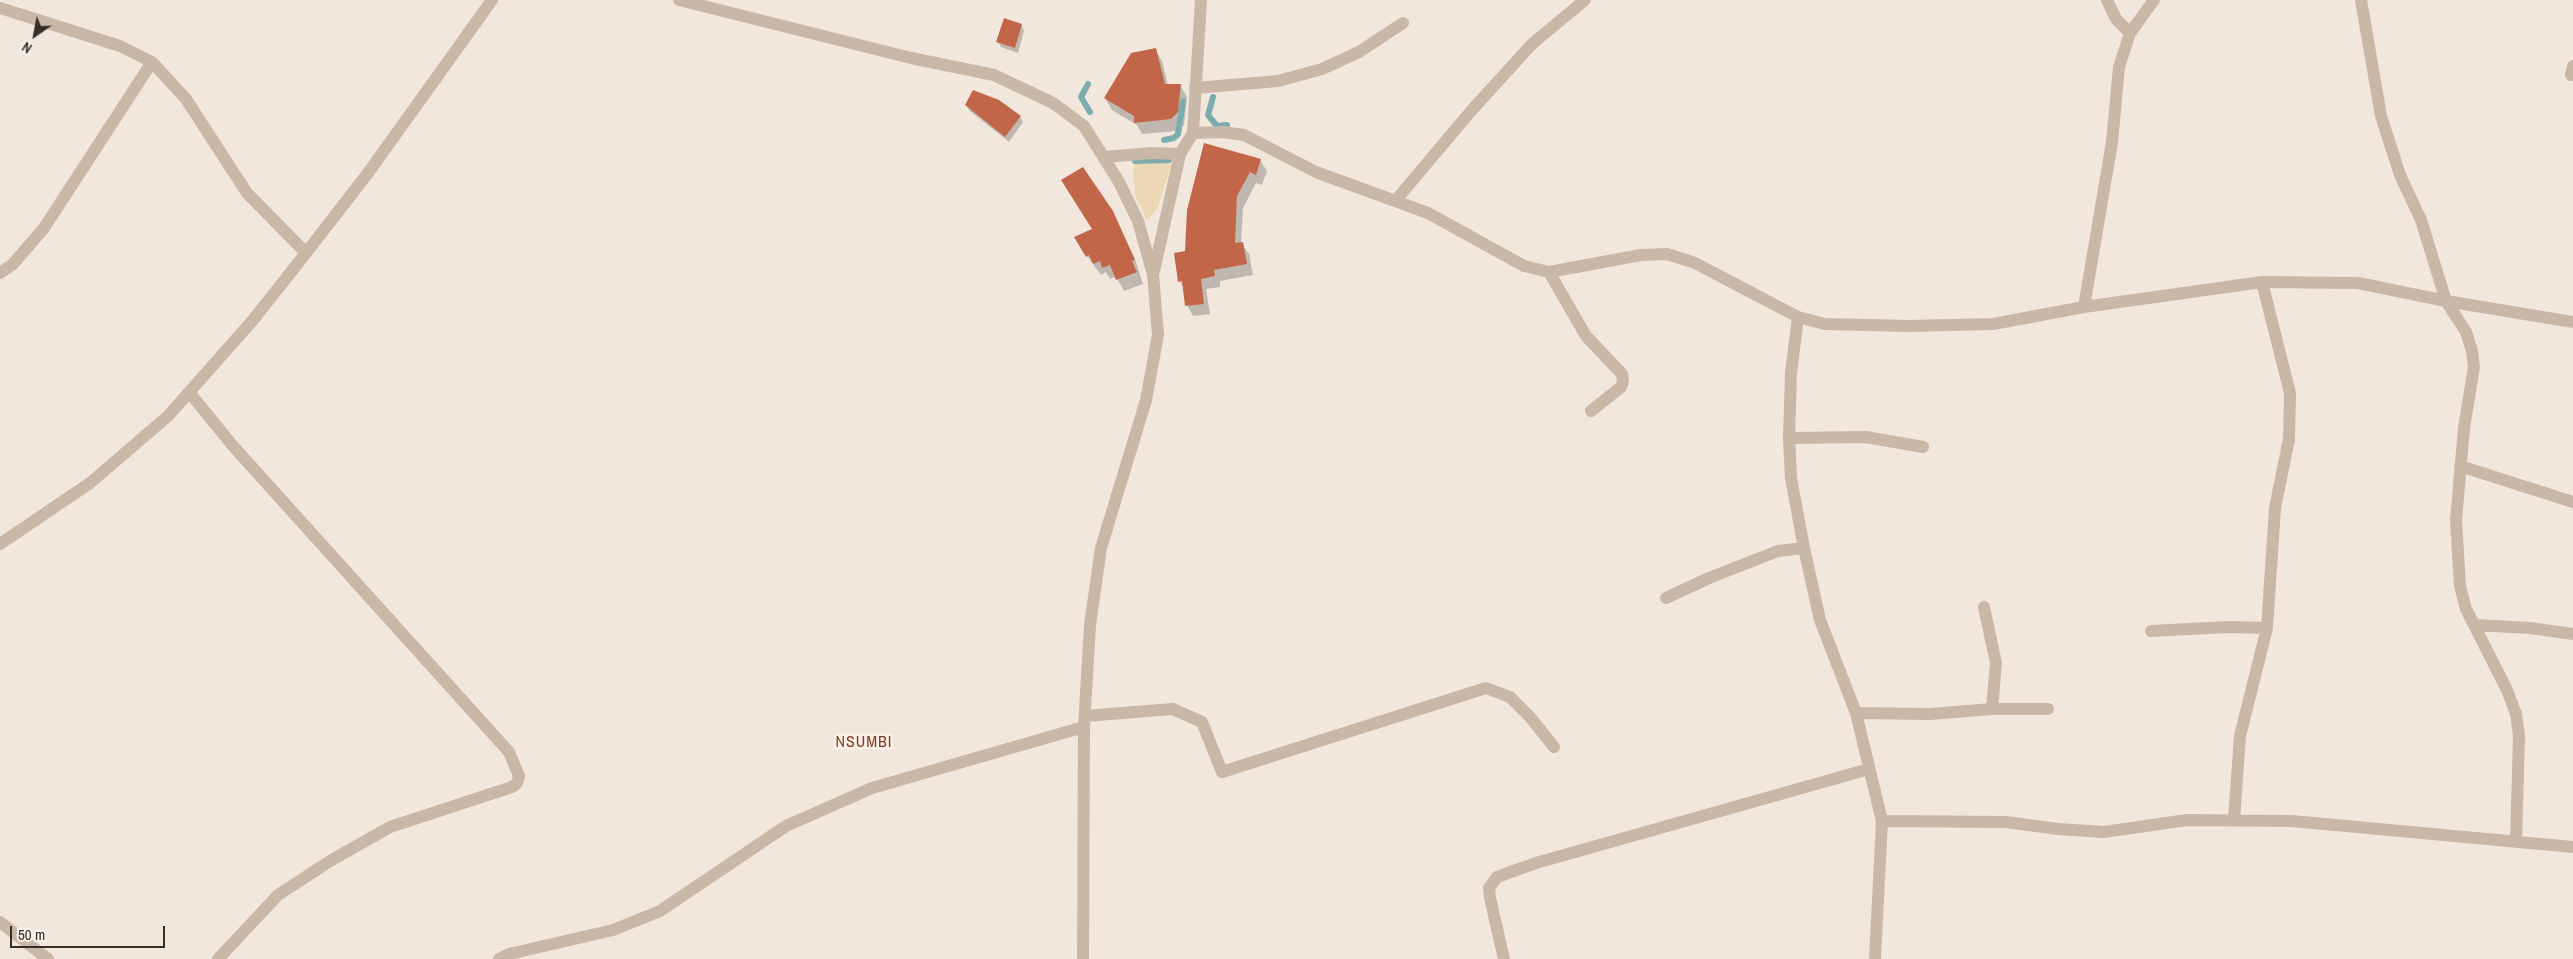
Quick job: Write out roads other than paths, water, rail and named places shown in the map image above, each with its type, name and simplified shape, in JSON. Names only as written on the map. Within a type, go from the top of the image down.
[{"type":"street","points":[[0,544],[90,483],[168,416],[253,320],[306,253],[374,165],[492,0]]},
{"type":"street","points":[[679,0],[911,58],[994,75],[1053,103],[1084,126],[1104,157],[1138,221],[1153,274],[1158,335],[1146,400],[1101,548],[1090,625],[1084,722],[1083,959]]},
{"type":"street","points":[[1153,274],[1162,226],[1180,154],[1193,133],[1200,0]]},
{"type":"street","points":[[1396,200],[1471,111],[1532,44],[1585,0]]},
{"type":"street","points":[[2107,0],[2116,19],[2130,33]]},
{"type":"street","points":[[2084,307],[2112,142],[2119,67],[2130,33],[2154,0]]},
{"type":"street","points":[[2361,0],[2381,116],[2400,176],[2420,220],[2446,301],[2466,332],[2472,352],[2474,367],[2464,428],[2456,520],[2460,586],[2466,609],[2507,690],[2516,714],[2519,736],[2516,842]]},
{"type":"street","points":[[0,8],[120,46],[152,62],[186,99],[247,193],[306,253]]},
{"type":"street","points":[[1195,88],[1278,81],[1322,69],[1359,52],[1403,23]]},
{"type":"street","points":[[0,273],[14,264],[44,228],[152,62]]},
{"type":"street","points":[[1193,133],[1223,132],[1244,135],[1316,172],[1428,213],[1524,266],[1549,272],[1641,255],[1667,254],[1695,263],[1798,317],[1825,324],[1909,326],[1984,324],[2084,307],[2262,282],[2358,283],[2446,301],[2573,322]]},
{"type":"street","points":[[1104,157],[1151,153],[1180,154]]},
{"type":"street","points":[[1549,272],[1586,336],[1622,374],[1623,381],[1621,387],[1591,411]]},
{"type":"street","points":[[2234,820],[2240,736],[2267,628],[2275,508],[2289,439],[2290,393],[2262,282]]},
{"type":"street","points":[[1798,317],[1791,374],[1789,438],[1791,478],[1820,620],[1856,713],[1882,820],[1875,959]]},
{"type":"street","points":[[189,392],[233,446],[509,752],[519,776],[517,783],[512,787],[390,827],[330,860],[278,895],[218,959]]},
{"type":"street","points":[[1789,438],[1866,438],[1923,447]]},
{"type":"street","points":[[2460,466],[2573,502]]},
{"type":"street","points":[[1666,598],[1709,578],[1778,551],[1804,548]]},
{"type":"street","points":[[1984,607],[1996,663],[1992,709]]},
{"type":"street","points":[[2475,625],[2530,628],[2573,634]]},
{"type":"street","points":[[2151,631],[2228,627],[2267,628]]},
{"type":"street","points":[[499,959],[509,954],[612,930],[660,911],[786,826],[872,788],[1084,722],[1173,709],[1202,722],[1222,772],[1486,688],[1510,697],[1530,717],[1554,747]]},
{"type":"street","points":[[1856,713],[1930,714],[1992,709],[2048,709]]},
{"type":"street","points":[[1504,959],[1489,888],[1497,877],[1545,860],[1869,769]]},
{"type":"street","points":[[1882,820],[2006,822],[2058,829],[2104,832],[2186,820],[2292,821],[2573,847]]},
{"type":"street","points":[[0,922],[48,959]]},
{"type":"waterway","points":[[1088,84],[1081,97],[1090,112]]},
{"type":"waterway","points":[[1213,97],[1208,115],[1217,126],[1227,125]]},
{"type":"waterway","points":[[1164,140],[1174,138],[1178,134],[1183,101]]},
{"type":"waterway","points":[[1135,161],[1169,160]]},
{"type":"district","name":"NSUMBI","points":[[864,743]]}]
